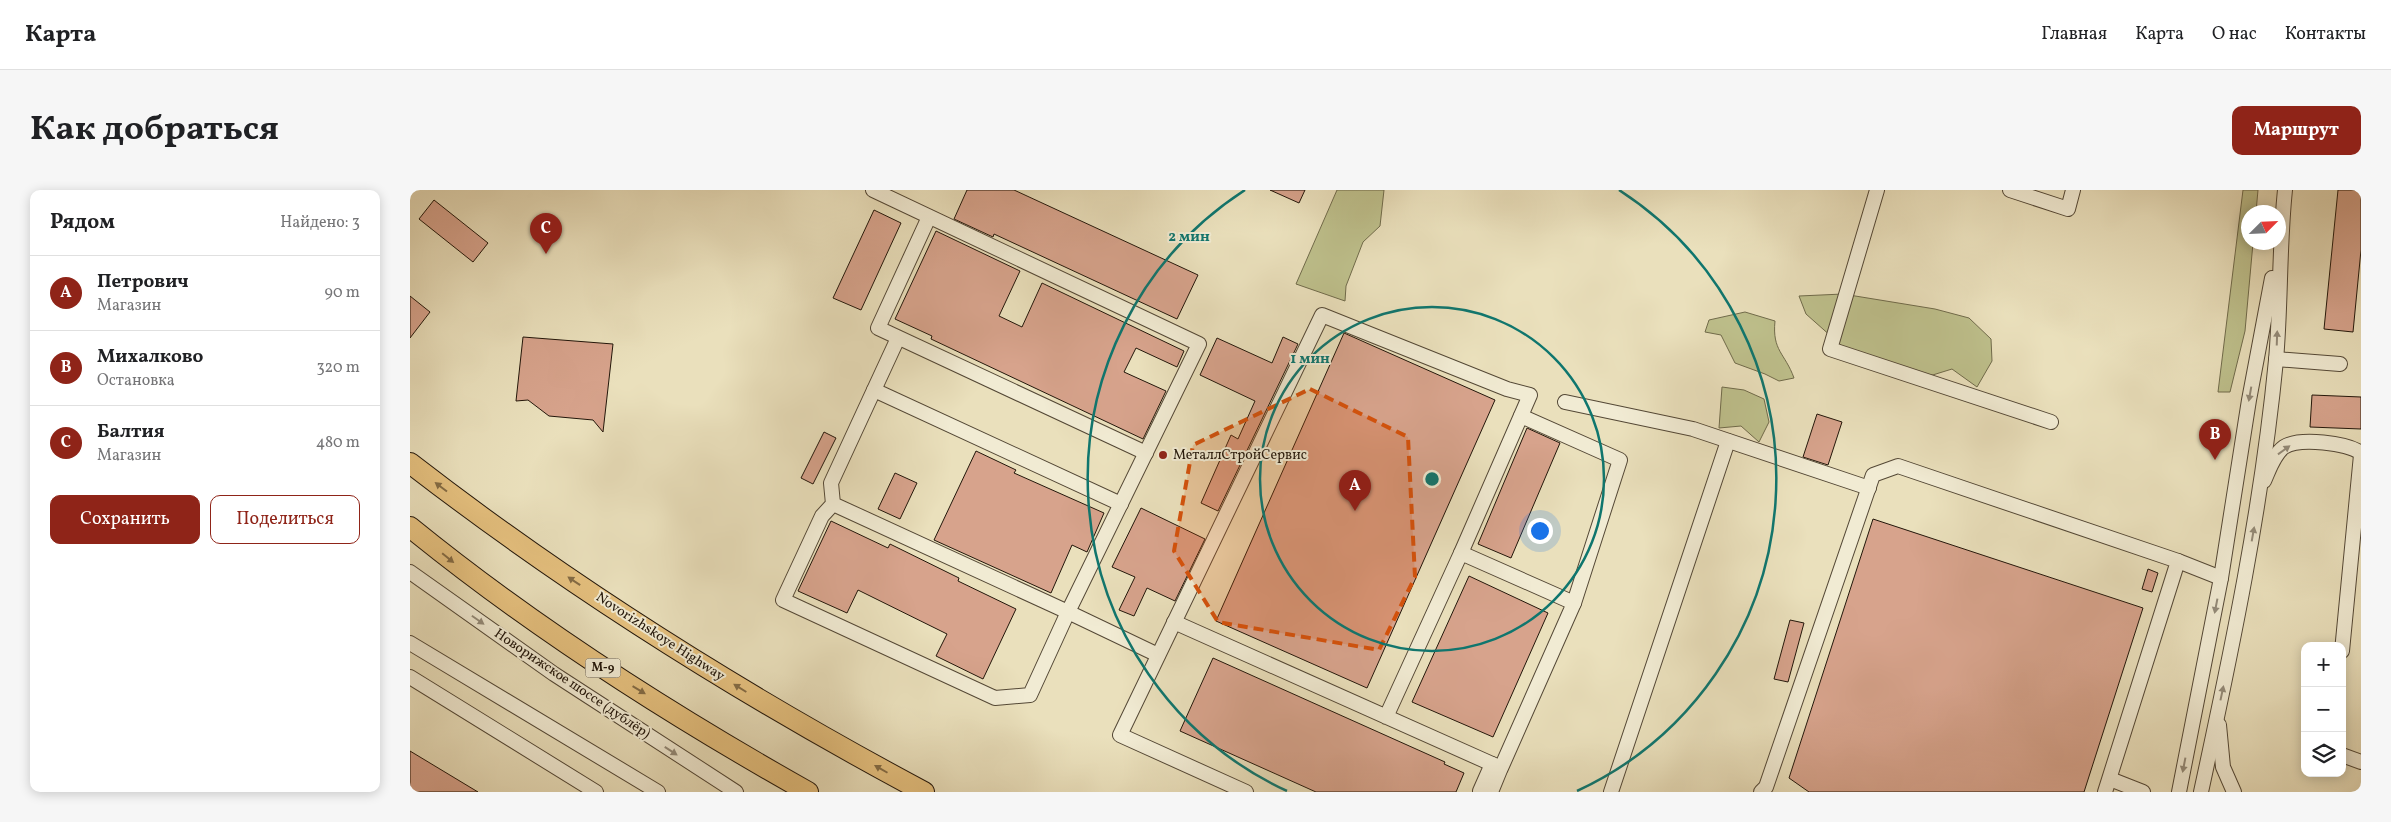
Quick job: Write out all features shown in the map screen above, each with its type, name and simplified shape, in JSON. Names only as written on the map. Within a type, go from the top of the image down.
[{"type":"highway","name":"Novorizhskoye Highway","points":[[410,463],[528,550],[627,616],[750,694],[924,792]]},
{"type":"highway","name":"М-9","points":[[410,527],[463,570],[547,631],[626,682],[808,792]]},
{"type":"street","points":[[873,190],[1199,344],[1068,612],[1030,695],[995,698],[783,600],[822,516],[833,504],[831,483],[898,338]]},
{"type":"street","points":[[1877,190],[1830,348],[2051,422]]},
{"type":"street","points":[[2010,190],[2068,209],[2073,190]]},
{"type":"street","points":[[2283,205],[2285,190]]},
{"type":"street","points":[[930,217],[878,328],[1146,453]]},
{"type":"street","points":[[2179,792],[2221,578],[2249,400],[2277,250]]},
{"type":"street","points":[[2201,792],[2238,616],[2259,490],[2276,359],[2279,250]]},
{"type":"street","points":[[1246,792],[1120,735],[1322,315],[1507,390],[1530,394],[1461,553],[1386,717]]},
{"type":"street","points":[[2276,359],[2340,364]]},
{"type":"street","points":[[874,390],[1121,504]]},
{"type":"street","points":[[1565,402],[1693,430],[1869,488]]},
{"type":"street","points":[[1480,792],[1496,766],[1574,603],[1620,460],[1521,416]]},
{"type":"street","points":[[1612,792],[1728,441]]},
{"type":"street","points":[[2259,490],[2278,454],[2285,447],[2311,442],[2352,447],[2361,454],[2343,642]]},
{"type":"street","points":[[1761,792],[1766,787],[1873,476],[1898,466],[2178,561],[2221,578]]},
{"type":"street","points":[[833,504],[1068,612],[1158,656]]},
{"type":"street","points":[[1461,553],[1574,603]]},
{"type":"street","points":[[2144,792],[2108,786],[2178,561]]},
{"type":"street","name":"Новорижское шоссе (дублёр)","points":[[410,572],[554,674],[736,792]]},
{"type":"street","points":[[1174,622],[1496,766]]},
{"type":"street","points":[[410,644],[658,792]]},
{"type":"street","points":[[410,677],[596,792]]},
{"type":"street","points":[[2218,713],[2223,766],[2234,792]]},
{"type":"street","points":[[2346,756],[2361,762]]},
{"type":"street","points":[[1490,792],[1496,766]]},
{"type":"highlighted area","points":[[1310,389],[1408,437],[1415,577],[1379,650],[1218,622],[1174,551],[1193,445]]},
{"type":"green space","points":[[1337,190],[1384,190],[1380,226],[1363,242],[1346,286],[1345,301],[1296,284]]},
{"type":"green space","points":[[2243,190],[2258,190],[2257,205],[2241,205]]},
{"type":"green space","points":[[2241,206],[2241,250],[2252,250],[2245,331],[2230,392],[2218,392]]},
{"type":"green space","points":[[1843,294],[1935,309],[1969,318],[1991,339],[1992,361],[1977,387],[1952,369],[1923,378],[1859,361],[1806,314],[1799,296]]},
{"type":"green space","points":[[1745,312],[1775,321],[1777,346],[1794,378],[1779,381],[1735,363],[1721,335],[1705,332],[1709,320]]},
{"type":"green space","points":[[1722,387],[1744,390],[1764,399],[1769,422],[1759,442],[1741,426],[1719,428]]},
{"type":"building","points":[[967,190],[1014,190],[1198,275],[1177,319],[994,234],[993,237],[954,219]]},
{"type":"building","points":[[1270,190],[1305,190],[1299,203]]},
{"type":"building","points":[[2338,190],[2361,190],[2361,250],[2353,332],[2324,329]]},
{"type":"building","points":[[434,200],[488,243],[473,262],[419,219]]},
{"type":"building","points":[[874,210],[901,223],[861,310],[833,298]]},
{"type":"building","points":[[936,231],[1020,271],[999,316],[1022,327],[1042,283],[1184,351],[1177,367],[1136,348],[1124,372],[1166,391],[1143,439],[931,339],[932,336],[895,319]]},
{"type":"building","points":[[410,296],[430,312],[410,338]]},
{"type":"building","points":[[1344,333],[1495,400],[1367,688],[1216,621]]},
{"type":"building","points":[[523,337],[613,344],[603,432],[593,420],[549,416],[528,400],[516,401]]},
{"type":"building","points":[[1283,337],[1298,344],[1218,511],[1201,503],[1231,435],[1238,439],[1255,401],[1200,375],[1217,338],[1272,363]]},
{"type":"building","points":[[2312,395],[2361,397],[2361,429],[2310,427]]},
{"type":"building","points":[[1817,414],[1842,422],[1828,465],[1803,457]]},
{"type":"building","points":[[1527,428],[1560,443],[1511,558],[1478,544]]},
{"type":"building","points":[[824,432],[836,438],[813,484],[801,478]]},
{"type":"building","points":[[976,451],[1016,470],[1014,473],[1104,513],[1087,552],[1072,545],[1051,593],[934,540]]},
{"type":"building","points":[[895,473],[917,483],[900,519],[878,509]]},
{"type":"building","points":[[1141,508],[1205,539],[1175,601],[1147,588],[1134,616],[1119,610],[1135,577],[1112,567]]},
{"type":"building","points":[[1873,519],[2143,608],[2084,792],[1809,792],[1789,778]]},
{"type":"building","points":[[831,521],[888,548],[890,544],[959,578],[958,581],[1016,609],[983,679],[936,656],[947,634],[858,590],[847,613],[798,591]]},
{"type":"building","points":[[2148,569],[2158,573],[2152,592],[2142,589]]},
{"type":"building","points":[[1469,576],[1548,613],[1493,737],[1412,702]]},
{"type":"building","points":[[1790,620],[1804,623],[1788,682],[1774,679]]},
{"type":"building","points":[[1213,658],[1445,762],[1444,764],[1464,773],[1456,792],[1316,792],[1180,731]]},
{"type":"building","points":[[410,751],[478,792],[410,792]]},
{"type":"place","name":"Балтия","points":[[546,254]]},
{"type":"place","name":"МеталлСтройСервис","points":[[1163,455]]},
{"type":"place","name":"Михалково","points":[[2215,460]]},
{"type":"place","name":"Петрович","points":[[1355,511]]}]
